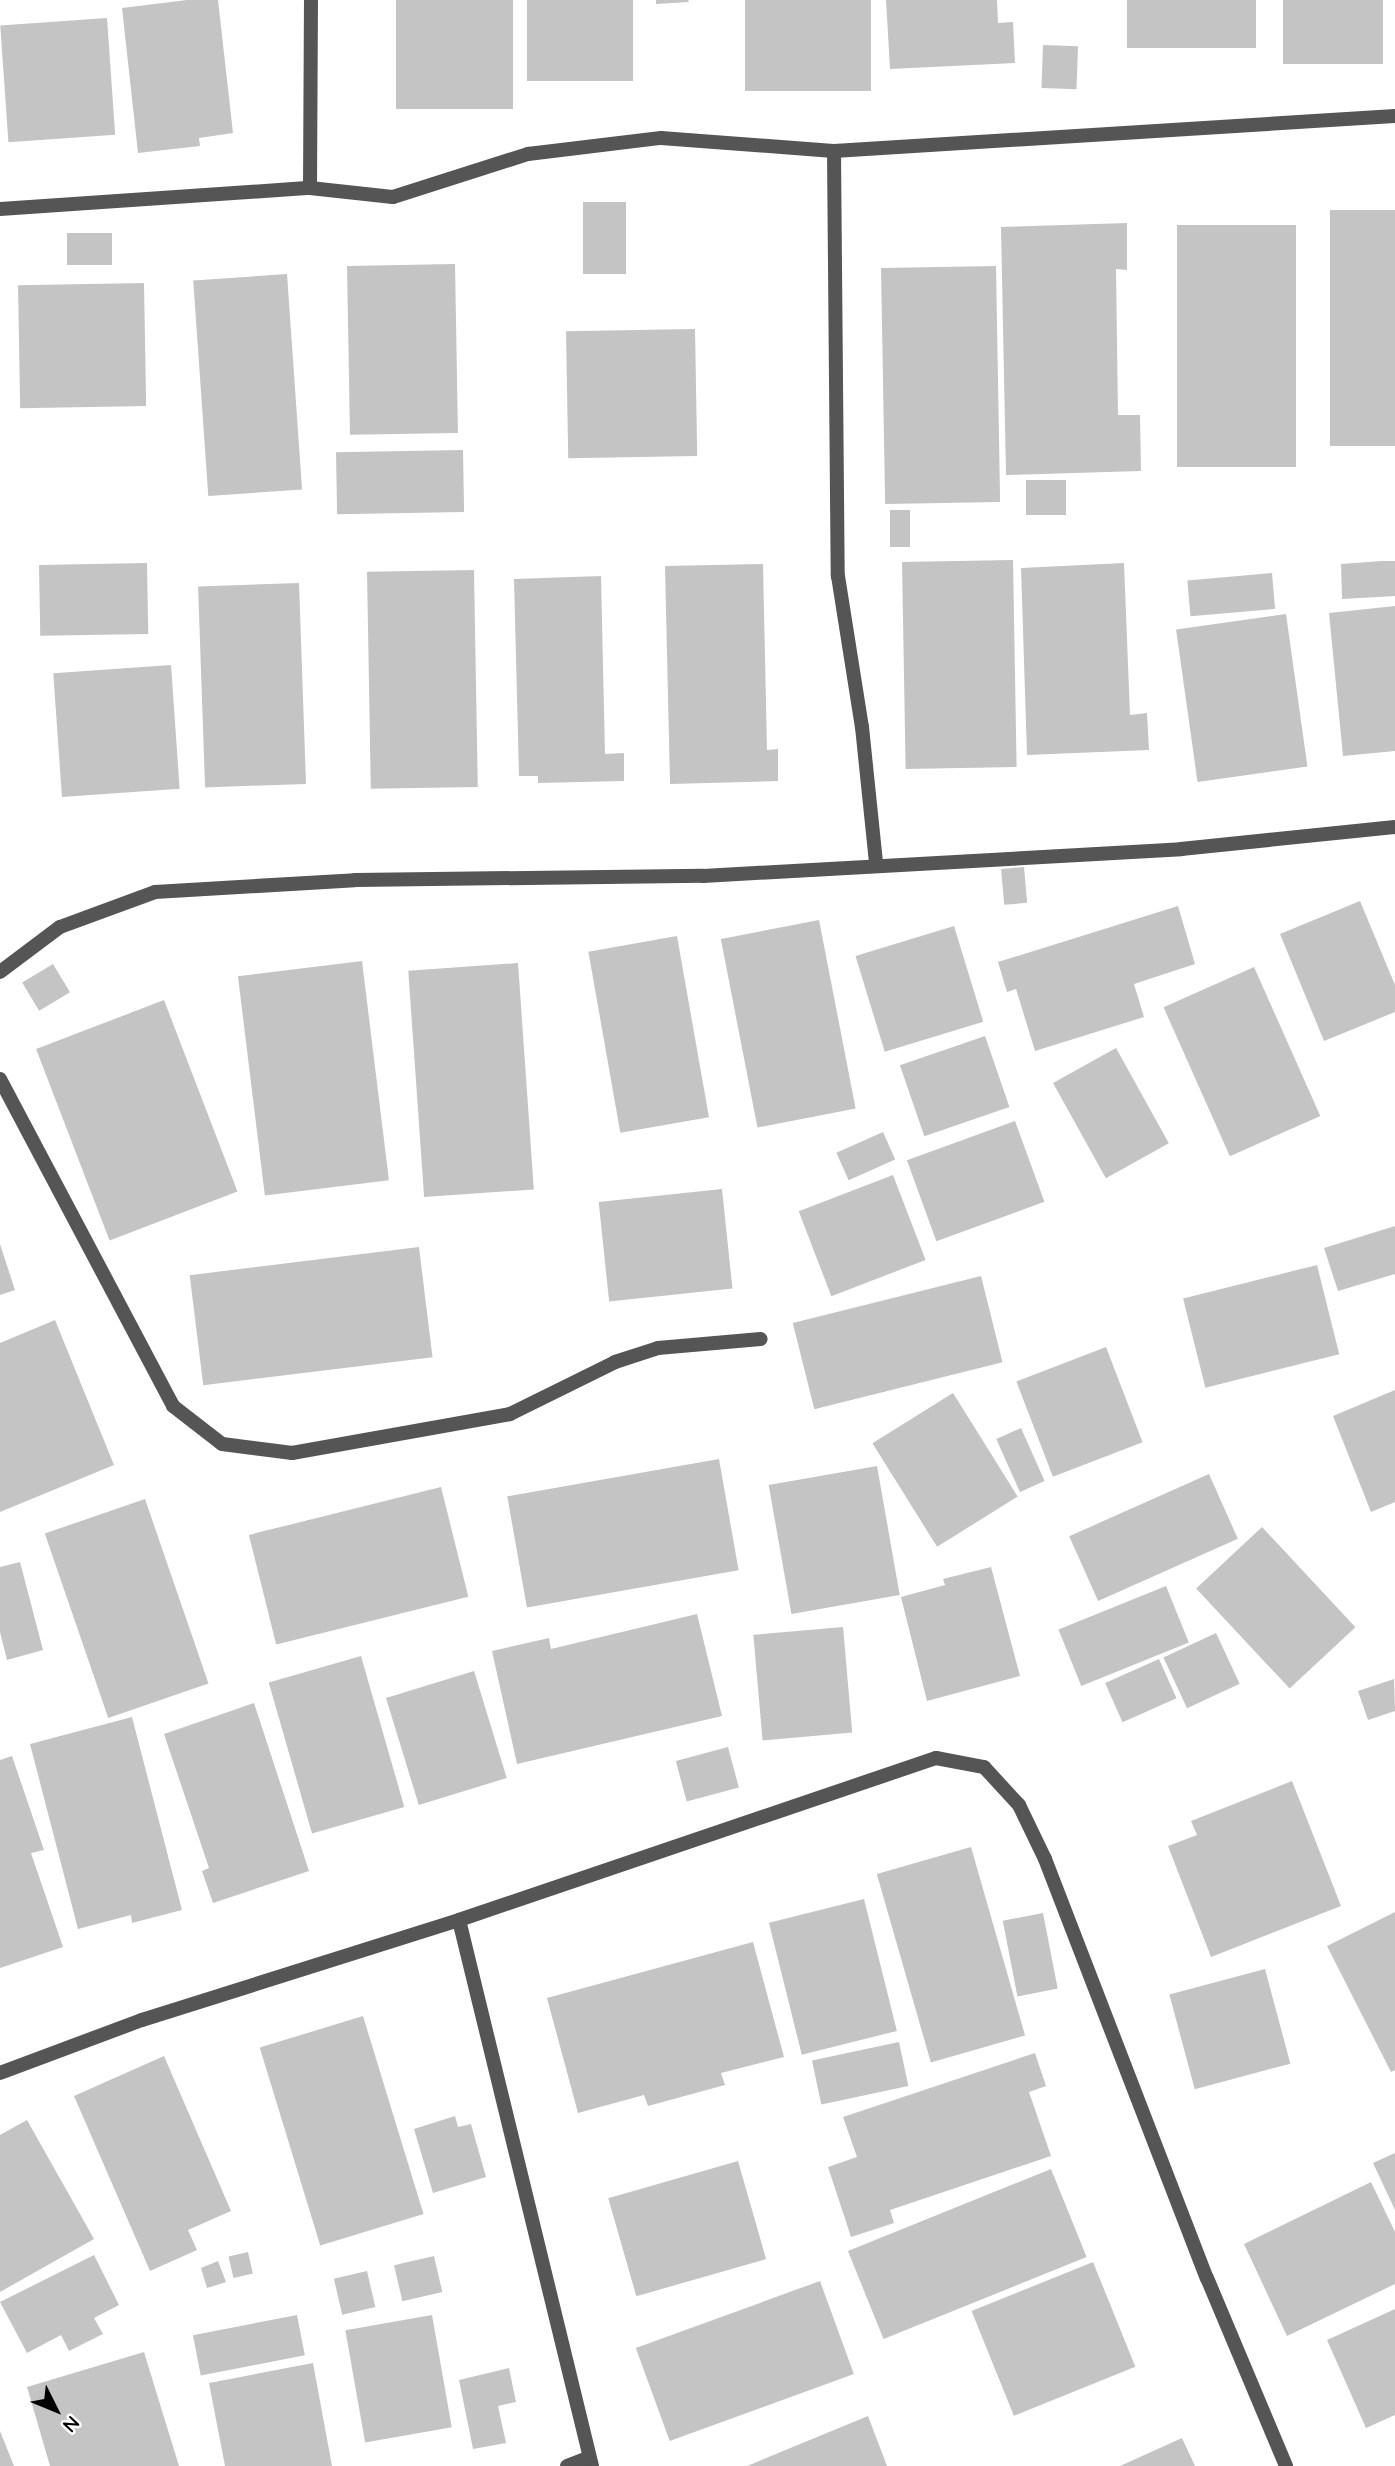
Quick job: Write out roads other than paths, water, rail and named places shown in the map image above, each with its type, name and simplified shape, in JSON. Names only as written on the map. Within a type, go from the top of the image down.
[{"type":"street","points":[[310,188],[311,0]]},
{"type":"street","points":[[0,209],[310,188],[393,197],[528,154],[661,138],[834,151],[1395,116]]},
{"type":"street","points":[[834,151],[838,576],[862,727],[876,863]]},
{"type":"street","points":[[0,972],[60,927],[155,892],[355,880],[703,876],[876,863],[1181,849],[1395,827]]},
{"type":"street","points":[[0,1079],[173,1406],[222,1444],[292,1453],[510,1415],[615,1362],[658,1348],[761,1339]]},
{"type":"street","points":[[0,2073],[142,2020],[458,1920],[936,1758],[984,1767],[1019,1805],[1045,1859],[1207,2278],[1286,2466]]},
{"type":"street","points":[[458,1920],[590,2462],[568,2466]]}]
